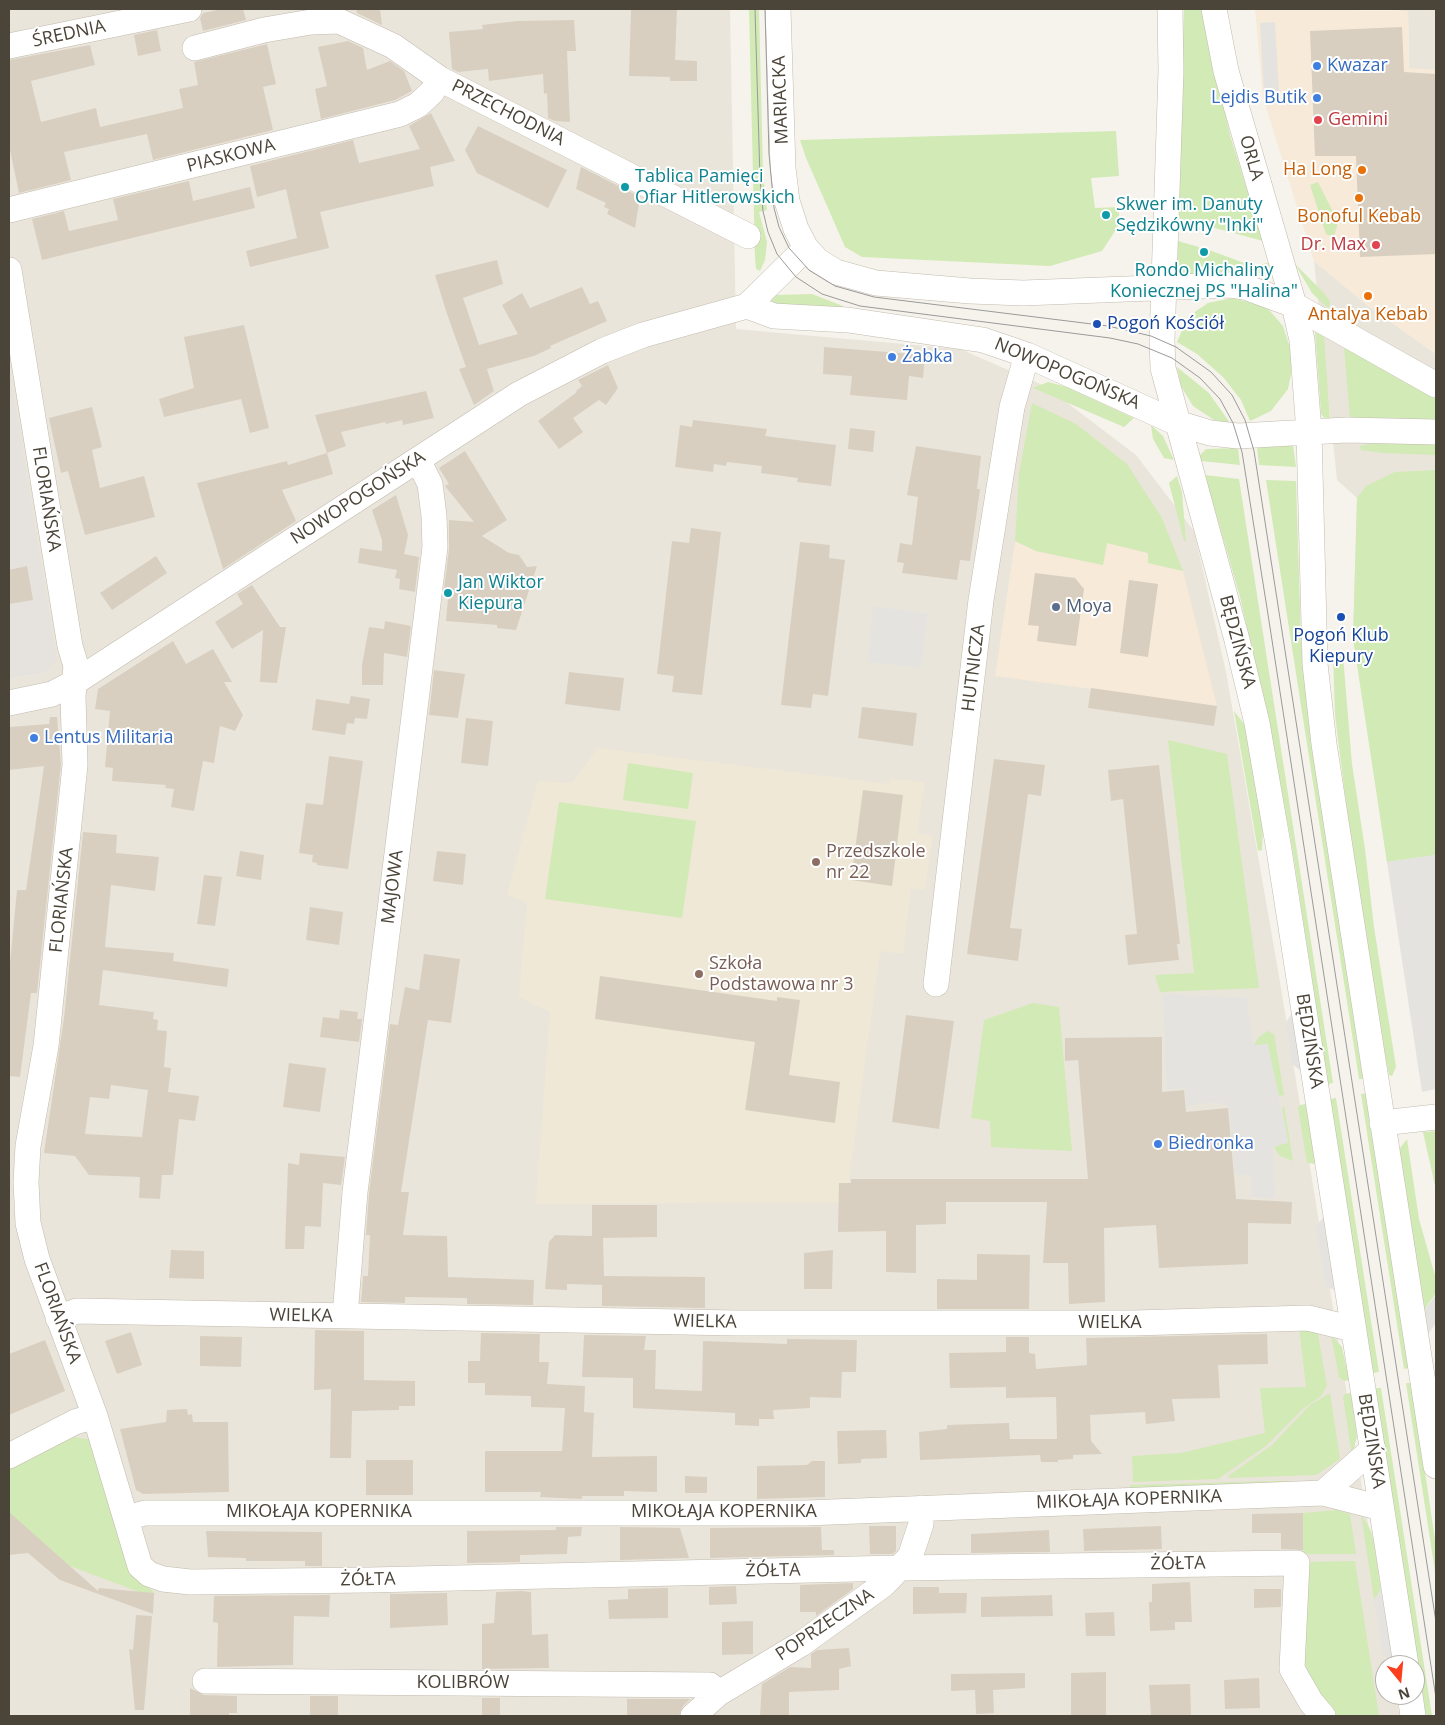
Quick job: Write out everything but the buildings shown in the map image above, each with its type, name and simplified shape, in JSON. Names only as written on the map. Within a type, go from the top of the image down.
[{"type":"street","name":"ŚREDNIA","points":[[9,46],[189,9]]},
{"type":"street","name":"MARIACKA","points":[[778,9],[787,201],[796,229],[806,248]]},
{"type":"street","points":[[1163,288],[1171,71],[1170,9]]},
{"type":"street","name":"ORLA","points":[[1214,9],[1229,80],[1294,305],[1302,340],[1309,432]]},
{"type":"street","name":"PRZECHODNIA","points":[[195,48],[264,30],[311,22],[339,21],[393,46],[440,79],[748,236]]},
{"type":"street","name":"PIASKOWA","points":[[9,210],[400,114],[418,105],[432,92],[440,79]]},
{"type":"street","points":[[747,306],[806,248],[818,261],[836,272],[876,282],[970,291],[1023,293],[1245,286],[1294,305],[1436,385]]},
{"type":"street","name":"FLORIAŃSKA","points":[[9,270],[70,646],[76,666],[74,765],[54,976],[46,1046],[28,1146],[26,1182],[28,1223],[37,1259],[95,1416],[126,1518]]},
{"type":"street","name":"BĘDZIŃSKA","points":[[1163,288],[1163,368],[1234,630],[1257,723],[1279,850],[1404,1655]]},
{"type":"street","name":"NOWOPOGOŃSKA","points":[[9,703],[52,694],[75,682],[518,394],[602,351],[643,335],[718,312],[747,306],[774,316],[848,320],[983,340],[1027,355],[1177,423],[1210,434],[1238,436],[1309,432],[1412,430],[1436,432]]},
{"type":"street","name":"HUTNICZA","points":[[936,984],[981,600],[1012,406],[1027,355]]},
{"type":"street","points":[[1309,432],[1315,664],[1324,744],[1436,1466]]},
{"type":"street","name":"MAJOWA","points":[[345,1316],[355,1192],[435,548],[430,484],[418,460]]},
{"type":"street","points":[[1382,1123],[1436,1117]]},
{"type":"street","name":"WIELKA","points":[[58,1318],[77,1311],[737,1323],[1133,1323],[1308,1318],[1353,1329]]},
{"type":"street","points":[[9,1456],[75,1422],[95,1416]]},
{"type":"street","points":[[1323,1493],[1373,1449]]},
{"type":"street","name":"MIKOŁAJA KOPERNIKA","points":[[126,1518],[145,1513],[749,1513],[1323,1493],[1381,1508]]},
{"type":"street","name":"POPRZECZNA","points":[[694,1716],[719,1693],[801,1644],[883,1585],[910,1557],[920,1524],[921,1508]]},
{"type":"street","name":"ŻÓŁTA","points":[[126,1518],[140,1566],[150,1574],[162,1579],[190,1582],[368,1580],[899,1568],[1297,1563],[1292,1669],[1311,1702],[1322,1716]]},
{"type":"street","name":"KOLIBRÓW","points":[[205,1681],[710,1685],[719,1693]]},
{"type":"shaded area","points":[[9,9],[730,9],[736,329],[960,349],[1045,386],[1136,455],[1194,531],[1226,672],[1280,982],[1389,1655],[1375,1655],[1375,1705],[1398,1705],[1400,1716],[9,1716],[9,679],[43,673],[9,367]]},
{"type":"shaded area","points":[[1255,9],[1408,11],[1409,68],[1436,70],[1436,354],[1367,305],[1314,261],[1263,98]]},
{"type":"shaded area","points":[[1371,9],[1436,9],[1436,142],[1410,141],[1408,11]]},
{"type":"shaded area","points":[[1275,22],[1279,93],[1264,94],[1260,23]]},
{"type":"shaded area","points":[[1314,261],[1367,305],[1436,354],[1436,855],[1387,862],[1353,638],[1357,498],[1337,480]]},
{"type":"shaded area","points":[[9,367],[57,661],[43,673],[9,679]]},
{"type":"shaded area","points":[[1015,541],[1036,551],[1103,565],[1107,543],[1148,553],[1148,563],[1183,571],[1217,706],[995,676]]},
{"type":"shaded area","points":[[873,606],[928,614],[921,668],[868,662]]},
{"type":"shaded area","name":"Szkoła Podstawowa nr 3","points":[[598,748],[889,784],[890,779],[925,782],[917,833],[933,836],[925,890],[911,888],[903,954],[880,951],[846,1202],[536,1204],[550,1012],[519,997],[527,902],[507,895],[538,781],[572,783]]},
{"type":"shaded area","points":[[1436,855],[1436,1089],[1422,1092],[1387,862]]},
{"type":"shaded area","points":[[1163,994],[1248,998],[1248,1010],[1254,1045],[1268,1044],[1288,1143],[1273,1146],[1275,1198],[1251,1197],[1251,1175],[1235,1175],[1229,1107],[1217,1102],[1187,1106],[1185,1088],[1167,1090]]},
{"type":"shaded area","points":[[1292,1014],[1301,1071],[1292,1064],[1286,1022]]},
{"type":"shaded area","points":[[1324,1216],[1335,1290],[1326,1287],[1316,1227]]},
{"type":"shaded area","points":[[1435,1296],[1436,1323],[1428,1334],[1424,1310]]},
{"type":"shaded area","points":[[1381,1590],[1392,1655],[1383,1654],[1374,1600]]},
{"type":"green space","points":[[749,9],[759,9],[763,172],[767,210],[759,212],[767,242],[765,260],[760,271],[756,269],[755,258]]},
{"type":"green space","points":[[1184,9],[1202,9],[1230,135],[1263,241],[1178,218]]},
{"type":"green space","points":[[1116,131],[1119,176],[1091,178],[1095,208],[1119,207],[1119,225],[1102,251],[1050,266],[862,257],[845,247],[800,140]]},
{"type":"green space","points":[[1318,182],[1338,222],[1334,237],[1326,234],[1310,185]]},
{"type":"green space","points":[[1178,241],[1199,247],[1198,254],[1207,256],[1209,250],[1247,264],[1268,263],[1272,272],[1267,275],[1251,272],[1180,274],[1177,271]]},
{"type":"green space","points":[[1295,264],[1330,301],[1329,309],[1312,293]]},
{"type":"green space","points":[[812,294],[843,306],[843,310],[773,304],[771,299],[772,296],[776,295]]},
{"type":"green space","points":[[1232,298],[1264,306],[1270,311],[1283,326],[1290,348],[1292,369],[1288,389],[1271,411],[1250,421],[1241,400],[1223,377],[1197,354],[1177,342],[1185,324],[1196,311],[1208,303]]},
{"type":"green space","points":[[1315,332],[1324,337],[1330,419],[1323,417],[1321,413]]},
{"type":"green space","points":[[1344,348],[1436,396],[1436,424],[1350,419]]},
{"type":"green space","points":[[1177,367],[1209,393],[1230,423],[1214,420],[1193,406],[1181,386]]},
{"type":"green space","points":[[1048,382],[1067,387],[1134,418],[1124,427],[1033,388]]},
{"type":"green space","points":[[1032,403],[1076,424],[1127,464],[1162,518],[1183,571],[1148,563],[1148,553],[1107,543],[1103,565],[1036,551],[1015,541],[1019,473]]},
{"type":"green space","points":[[1151,425],[1163,436],[1174,460],[1164,458],[1153,439]]},
{"type":"green space","points":[[1375,443],[1436,444],[1436,455],[1382,453],[1361,450],[1360,446]]},
{"type":"green space","points":[[1293,445],[1296,467],[1259,465],[1257,447]]},
{"type":"green space","points":[[1238,448],[1240,465],[1201,461],[1200,455],[1206,449]]},
{"type":"green space","points":[[1436,470],[1436,855],[1387,862],[1353,638],[1357,498],[1366,486],[1395,472]]},
{"type":"green space","points":[[1205,475],[1239,479],[1333,1083],[1328,1084],[1292,847],[1270,727],[1240,597]]},
{"type":"green space","points":[[1177,476],[1182,492],[1186,541],[1184,541],[1169,483]]},
{"type":"green space","points":[[1266,480],[1296,481],[1301,640],[1309,724],[1363,1079],[1359,1079]]},
{"type":"green space","points":[[1333,656],[1343,656],[1352,764],[1365,849],[1374,927],[1396,1067],[1392,1076],[1389,1075],[1385,1055],[1350,835],[1335,715]]},
{"type":"green space","points":[[1234,711],[1245,725],[1263,827],[1262,850],[1258,851]]},
{"type":"green space","points":[[1168,740],[1227,754],[1259,988],[1160,992],[1155,975],[1194,973]]},
{"type":"green space","points":[[628,763],[693,773],[688,809],[623,800]]},
{"type":"green space","points":[[559,802],[696,821],[682,918],[545,899]]},
{"type":"green space","points":[[1033,1003],[1059,1007],[1072,1151],[991,1147],[990,1121],[971,1118],[984,1020]]},
{"type":"green space","points":[[1267,1031],[1274,1034],[1284,1095],[1279,1096],[1267,1045],[1254,1045],[1259,1037]]},
{"type":"green space","points":[[1366,1093],[1409,1368],[1404,1369],[1361,1094]]},
{"type":"green space","points":[[1336,1098],[1379,1372],[1373,1373],[1330,1099]]},
{"type":"green space","points":[[1306,1104],[1316,1164],[1307,1163],[1298,1108],[1300,1105]]},
{"type":"green space","points":[[1284,1106],[1293,1161],[1280,1156],[1274,1147],[1288,1142],[1282,1108]]},
{"type":"green space","points":[[1436,1131],[1436,1190],[1423,1132]]},
{"type":"green space","points":[[1407,1139],[1419,1219],[1436,1279],[1436,1293],[1424,1310],[1400,1157],[1400,1148]]},
{"type":"green space","points":[[1299,1327],[1317,1329],[1327,1386],[1321,1396],[1304,1408],[1266,1446],[1218,1479],[1133,1482],[1132,1456],[1181,1453],[1265,1433],[1260,1388],[1306,1387]]},
{"type":"green space","points":[[1331,1335],[1342,1347],[1349,1380],[1344,1381],[1339,1377]]},
{"type":"green space","points":[[1406,1383],[1411,1383],[1424,1465],[1436,1547],[1436,1578]]},
{"type":"green space","points":[[1375,1388],[1381,1388],[1423,1655],[1417,1655]]},
{"type":"green space","points":[[1330,1393],[1340,1459],[1316,1475],[1229,1478],[1228,1476],[1272,1445],[1310,1405]]},
{"type":"green space","points":[[1351,1393],[1357,1436],[1352,1456],[1343,1397],[1345,1394]]},
{"type":"green space","points":[[74,1437],[92,1440],[132,1569],[155,1594],[139,1592],[70,1566],[12,1515],[9,1515],[9,1466]]},
{"type":"green space","points":[[1313,1481],[1130,1490],[1130,1485]]},
{"type":"green space","points":[[1337,1510],[1350,1514],[1356,1554],[1303,1554],[1303,1513]]},
{"type":"green space","points":[[1361,1514],[1371,1531],[1374,1542],[1381,1590],[1374,1600]]},
{"type":"green space","points":[[1355,1561],[1375,1690],[1375,1705],[1377,1705],[1379,1716],[1330,1716],[1308,1686],[1301,1625],[1300,1562]]},
{"type":"green space","points":[[1425,1671],[1432,1716],[1426,1716],[1424,1705]]},
{"type":"tram line","points":[[755,9],[760,179],[763,211],[768,232],[777,254],[796,277],[822,294],[860,306],[1110,338],[1138,344],[1172,358],[1200,378],[1220,399],[1233,423],[1242,452],[1267,608],[1436,1698]]},
{"type":"tram line","points":[[765,9],[769,154],[774,208],[779,227],[789,248],[809,270],[835,286],[874,297],[1108,326],[1151,336],[1176,347],[1211,372],[1232,395],[1245,420],[1254,451],[1436,1622]]},
{"type":"place","name":"Kwazar","points":[[1317,66]]},
{"type":"place","name":"Lejdis Butik","points":[[1317,98]]},
{"type":"place","name":"Gemini","points":[[1318,120]]},
{"type":"place","name":"Ha Long","points":[[1362,170]]},
{"type":"place","name":"Tablica Pamięci Ofiar Hitlerowskich","points":[[625,187]]},
{"type":"place","name":"Bonoful Kebab","points":[[1359,198]]},
{"type":"place","name":"Skwer im. Danuty Sędzikówny \"Inki\"","points":[[1106,215]]},
{"type":"place","name":"Dr. Max","points":[[1376,245]]},
{"type":"place","name":"Rondo Michaliny Koniecznej PS \"Halina\"","points":[[1204,252]]},
{"type":"place","name":"Antalya Kebab","points":[[1368,296]]},
{"type":"place","name":"Pogoń Kościół","points":[[1097,324]]},
{"type":"place","name":"Żabka","points":[[892,357]]},
{"type":"place","name":"Jan Wiktor Kiepura","points":[[448,593]]},
{"type":"place","name":"Moya","points":[[1056,607]]},
{"type":"place","name":"Pogoń Klub Kiepury","points":[[1341,617]]},
{"type":"place","name":"Lentus Militaria","points":[[34,738]]},
{"type":"place","name":"Przedszkole nr 22","points":[[816,862]]},
{"type":"place","name":"Szkoła Podstawowa nr 3","points":[[699,974]]},
{"type":"place","name":"Biedronka","points":[[1158,1144]]}]
